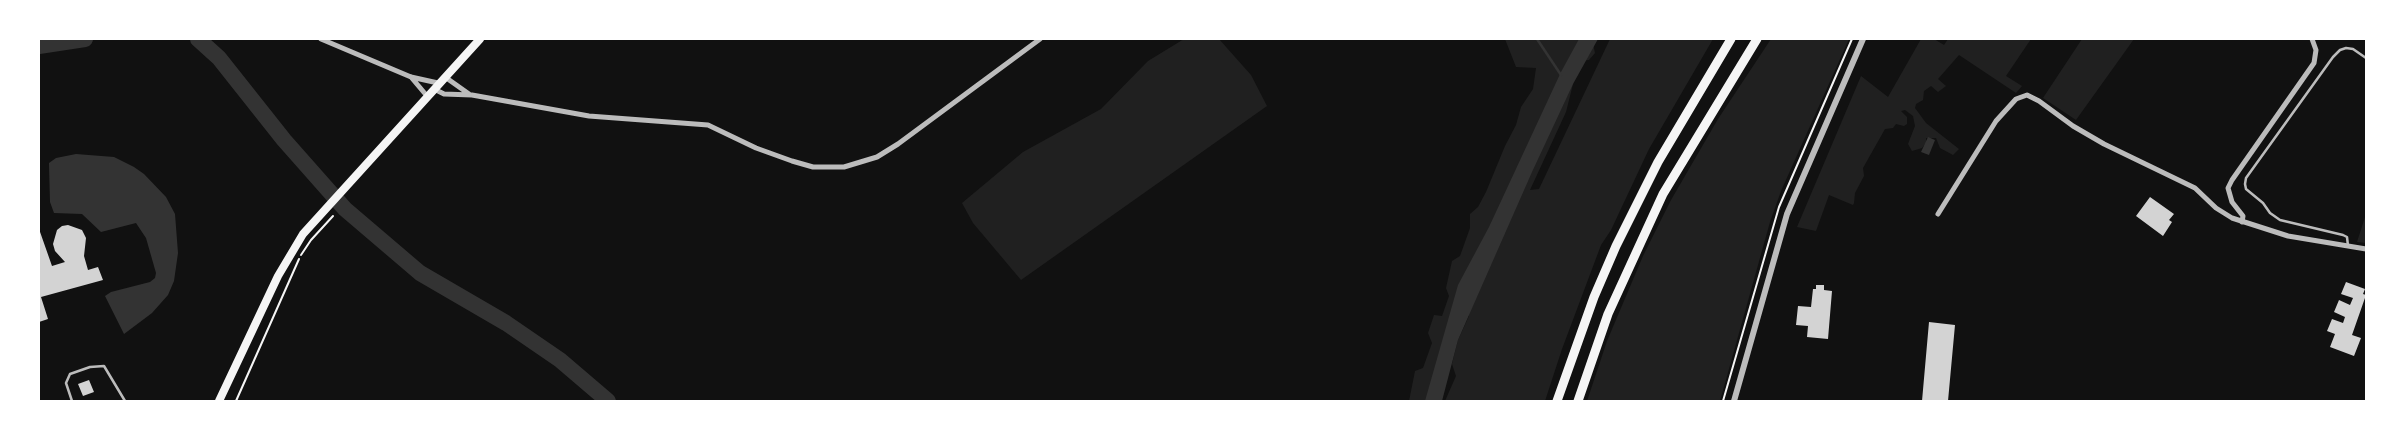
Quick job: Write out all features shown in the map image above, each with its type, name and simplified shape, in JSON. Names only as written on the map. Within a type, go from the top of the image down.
[{"type":"highway","points":[[1557,401],[1594,297],[1616,246],[1658,162],[1730,39]]},
{"type":"highway","points":[[1578,401],[1608,314],[1663,194],[1757,39]]},
{"type":"main road","points":[[219,401],[278,276],[303,234],[480,39]]},
{"type":"street","points":[[321,39],[436,86],[444,94],[472,95],[589,116],[708,125],[756,148],[813,167],[844,167],[877,157],[898,144],[1040,39]]},
{"type":"street","points":[[1734,401],[1787,214],[1863,39]]},
{"type":"street","points":[[2242,222],[2243,216],[2232,202],[2228,188],[2314,63],[2316,50],[2312,39]]},
{"type":"street","points":[[412,77],[427,96]]},
{"type":"street","points":[[445,77],[462,91],[472,95]]},
{"type":"street","points":[[1938,214],[1996,121],[2016,99],[2027,96],[2039,101],[2073,126],[2104,144],[2195,188],[2216,208],[2242,222],[2288,236],[2366,249]]},
{"type":"lane","points":[[2348,246],[2347,237],[2343,235],[2280,220],[2246,190],[2245,184],[2248,176],[2333,56],[2346,48],[2353,49],[2366,58]]},
{"type":"lane","points":[[72,401],[66,383],[70,374],[94,366],[104,366],[125,401]]},
{"type":"path","points":[[236,401],[279,306],[290,274],[311,240],[333,216]]},
{"type":"shaded area","points":[[1184,39],[1219,39],[1251,75],[1267,106],[1021,280],[973,223],[962,203],[1023,152],[1101,109],[1148,61]]},
{"type":"shaded area","points":[[1505,39],[1592,39],[1595,53],[1589,60],[1569,62],[1573,84],[1566,112],[1530,190],[1539,189],[1610,39],[1713,39],[1649,149],[1611,230],[1601,245],[1562,349],[1545,401],[1445,401],[1456,376],[1452,364],[1458,340],[1469,316],[1466,305],[1435,401],[1409,401],[1415,371],[1423,368],[1432,343],[1428,333],[1434,315],[1442,316],[1449,296],[1446,288],[1452,261],[1460,256],[1470,228],[1470,214],[1478,207],[1486,192],[1516,125],[1521,107],[1533,89],[1536,68],[1516,67]]},
{"type":"shaded area","points":[[1579,39],[1598,39],[1573,84],[1532,172],[1458,340],[1442,401],[1425,401],[1458,285],[1489,227],[1561,72]]},
{"type":"shaded area","points":[[1771,39],[1849,39],[1781,191],[1770,222],[1720,401],[1587,401],[1607,341],[1643,256],[1671,200],[1718,119]]},
{"type":"shaded area","points":[[1921,39],[1934,39],[1944,45],[1948,39],[2031,39],[2006,76],[2022,86],[2016,93],[1959,55],[1938,79],[1946,86],[1938,92],[1931,86],[1924,91],[1923,100],[1916,104],[1915,108],[1926,123],[1959,149],[1953,155],[1940,148],[1936,138],[1926,138],[1926,143],[1922,148],[1912,151],[1908,144],[1915,126],[1913,116],[1905,110],[1901,111],[1907,117],[1907,124],[1904,126],[1896,124],[1893,128],[1885,129],[1863,168],[1864,176],[1855,193],[1853,205],[1829,195],[1816,231],[1797,227],[1861,76],[1888,97]]},
{"type":"shaded area","points":[[2082,39],[2134,39],[2076,120],[2043,98]]},
{"type":"shaded area","points":[[1928,137],[1935,140],[1929,155],[1921,152]]},
{"type":"shaded area","points":[[76,154],[114,157],[134,167],[144,174],[166,197],[175,214],[178,253],[174,281],[168,295],[152,313],[124,334],[105,296],[111,292],[150,282],[155,278],[156,273],[146,238],[136,223],[101,232],[82,214],[54,213],[50,202],[49,163],[56,158]]},
{"type":"shaded area","points":[[2366,214],[2366,243],[2357,242]]},
{"type":"building","points":[[2150,197],[2174,214],[2169,220],[2172,222],[2163,236],[2136,216]]},
{"type":"building","points":[[68,225],[82,230],[86,238],[84,256],[88,270],[98,267],[103,280],[41,297],[48,319],[39,322],[39,229],[52,266],[65,262],[55,251],[53,244],[57,230],[62,226]]},
{"type":"building","points":[[2346,282],[2365,289],[2363,294],[2366,295],[2352,335],[2361,338],[2354,356],[2330,347],[2335,334],[2327,331],[2332,319],[2343,323],[2345,317],[2334,312],[2339,300],[2350,305],[2353,298],[2341,294]]},
{"type":"building","points":[[1816,285],[1824,285],[1824,290],[1832,291],[1828,339],[1807,337],[1808,326],[1796,325],[1798,306],[1811,307],[1813,289],[1816,289]]},
{"type":"building","points":[[1929,322],[1955,325],[1948,401],[1922,401]]},
{"type":"building","points":[[89,380],[94,392],[83,396],[78,384]]},
{"type":"waterway","points":[[39,46],[85,39]]},
{"type":"waterway","points":[[198,39],[219,58],[284,140],[345,209],[420,273],[506,323],[560,360],[608,401]]},
{"type":"waterway","points":[[1537,39],[1561,75]]}]
